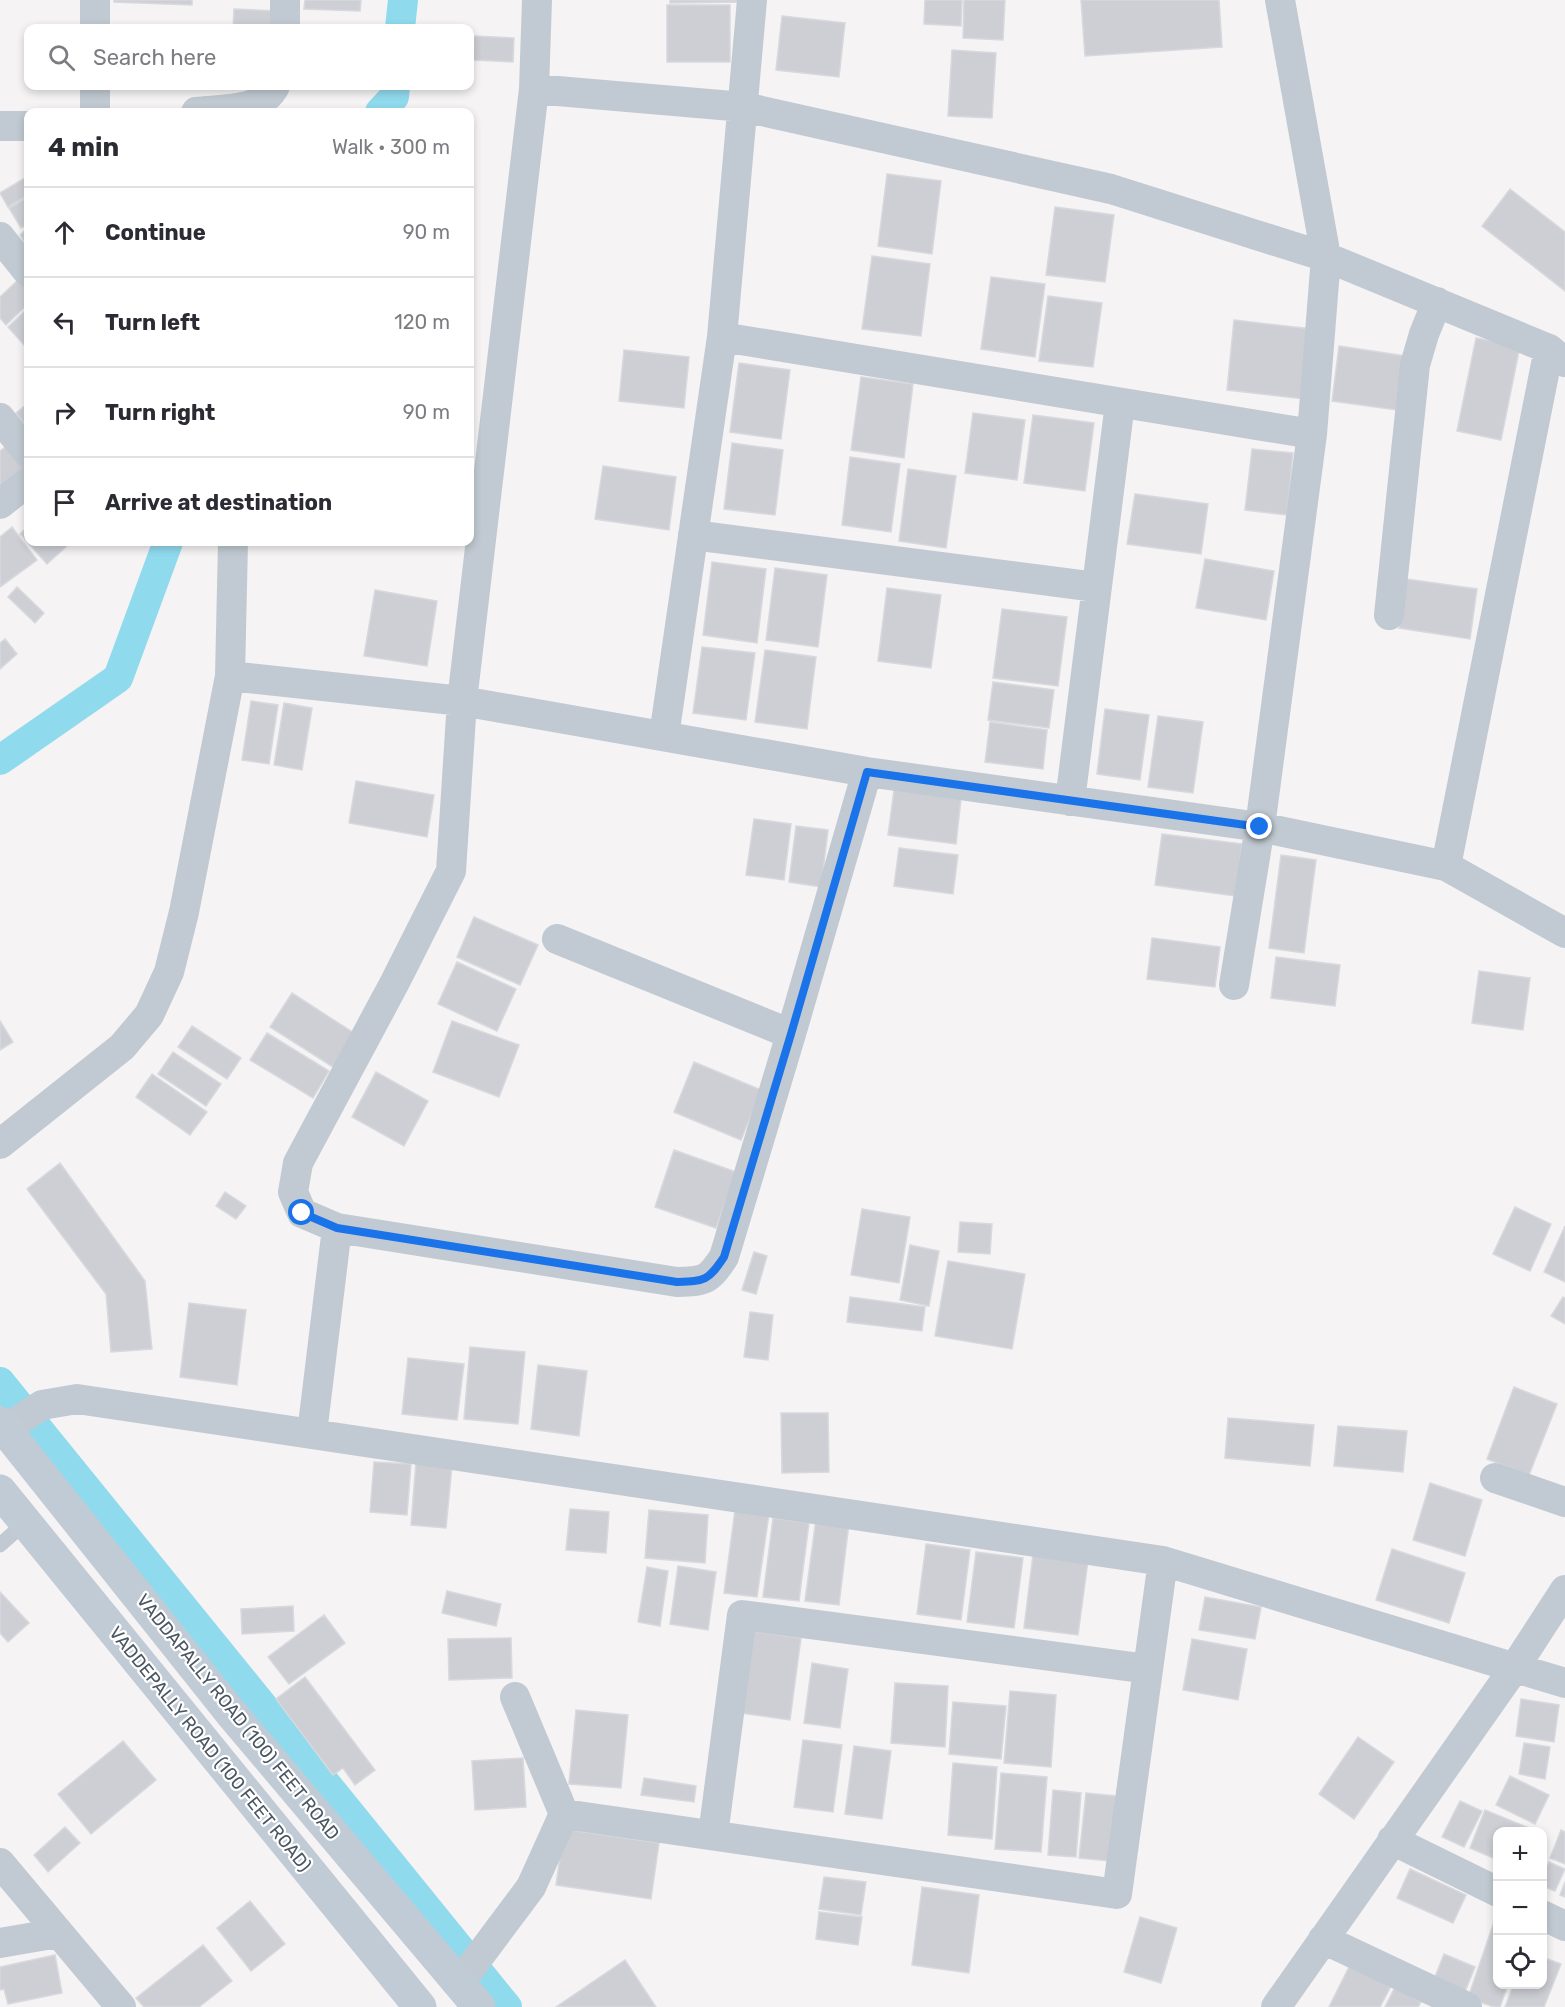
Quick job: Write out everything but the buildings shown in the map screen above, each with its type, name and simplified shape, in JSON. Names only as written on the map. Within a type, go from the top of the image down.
[{"type":"main road","name":"VADDAPALLY ROAD (100) FEET ROAD","points":[[7,1425],[231,1713],[463,1975],[479,2007]]},
{"type":"main road","name":"VADDEPALLY ROAD (100 FEET ROAD)","points":[[0,1491],[420,2007]]},
{"type":"street","points":[[95,0],[95,24]]},
{"type":"street","points":[[285,0],[285,24]]},
{"type":"street","points":[[537,0],[534,89],[462,701],[451,871],[395,982],[298,1163],[293,1192],[302,1213],[337,1228],[677,1282],[700,1281],[712,1274],[724,1257],[867,772]]},
{"type":"street","points":[[664,736],[722,337],[752,0]]},
{"type":"street","points":[[1234,985],[1260,827],[1312,434],[1326,257],[1280,0]]},
{"type":"street","points":[[534,89],[744,107],[1111,189],[1326,257],[1437,302],[1557,356],[1446,866]]},
{"type":"street","points":[[95,90],[95,108]]},
{"type":"street","points":[[225,108],[254,104],[270,95],[273,90]]},
{"type":"street","points":[[0,126],[24,126]]},
{"type":"street","points":[[0,237],[24,267]]},
{"type":"street","points":[[1389,615],[1415,365],[1437,302]]},
{"type":"street","points":[[722,337],[1312,434]]},
{"type":"street","points":[[1070,801],[1120,403]]},
{"type":"street","points":[[0,418],[24,448]]},
{"type":"street","points":[[0,504],[24,485]]},
{"type":"street","points":[[693,535],[1096,587]]},
{"type":"street","points":[[0,1144],[122,1047],[149,1015],[169,972],[184,912],[230,676],[233,546]]},
{"type":"street","points":[[230,676],[462,701],[867,772],[1260,827],[1446,866],[1565,933]]},
{"type":"street","points":[[557,939],[791,1034]]},
{"type":"street","points":[[312,1433],[337,1228]]},
{"type":"street","points":[[7,1425],[42,1405],[77,1399],[1163,1561],[1565,1683]]},
{"type":"street","points":[[1496,1478],[1565,1502]]},
{"type":"street","points":[[564,1814],[1117,1894],[1163,1561]]},
{"type":"street","points":[[1276,2007],[1515,1667],[1565,1590]]},
{"type":"street","points":[[713,1835],[741,1615],[1148,1669]]},
{"type":"street","points":[[463,1975],[487,1947],[531,1887],[564,1814],[515,1697]]},
{"type":"street","points":[[1392,1840],[1493,1890]]},
{"type":"street","points":[[0,1863],[121,2007]]},
{"type":"street","points":[[1547,1917],[1565,1926]]},
{"type":"street","points":[[0,1943],[58,1933]]},
{"type":"street","points":[[1323,1939],[1467,2007]]},
{"type":"lane","points":[[0,1545],[26,1522]]},
{"type":"waterway","points":[[400,24],[403,0]]},
{"type":"waterway","points":[[384,108],[394,97],[395,90]]},
{"type":"waterway","points":[[0,760],[118,678],[167,546]]},
{"type":"waterway","points":[[0,1382],[507,2007]]},
{"type":"route","points":[[302,1213],[337,1228],[677,1282],[700,1281],[712,1274],[724,1257],[867,772],[1260,827]]}]
